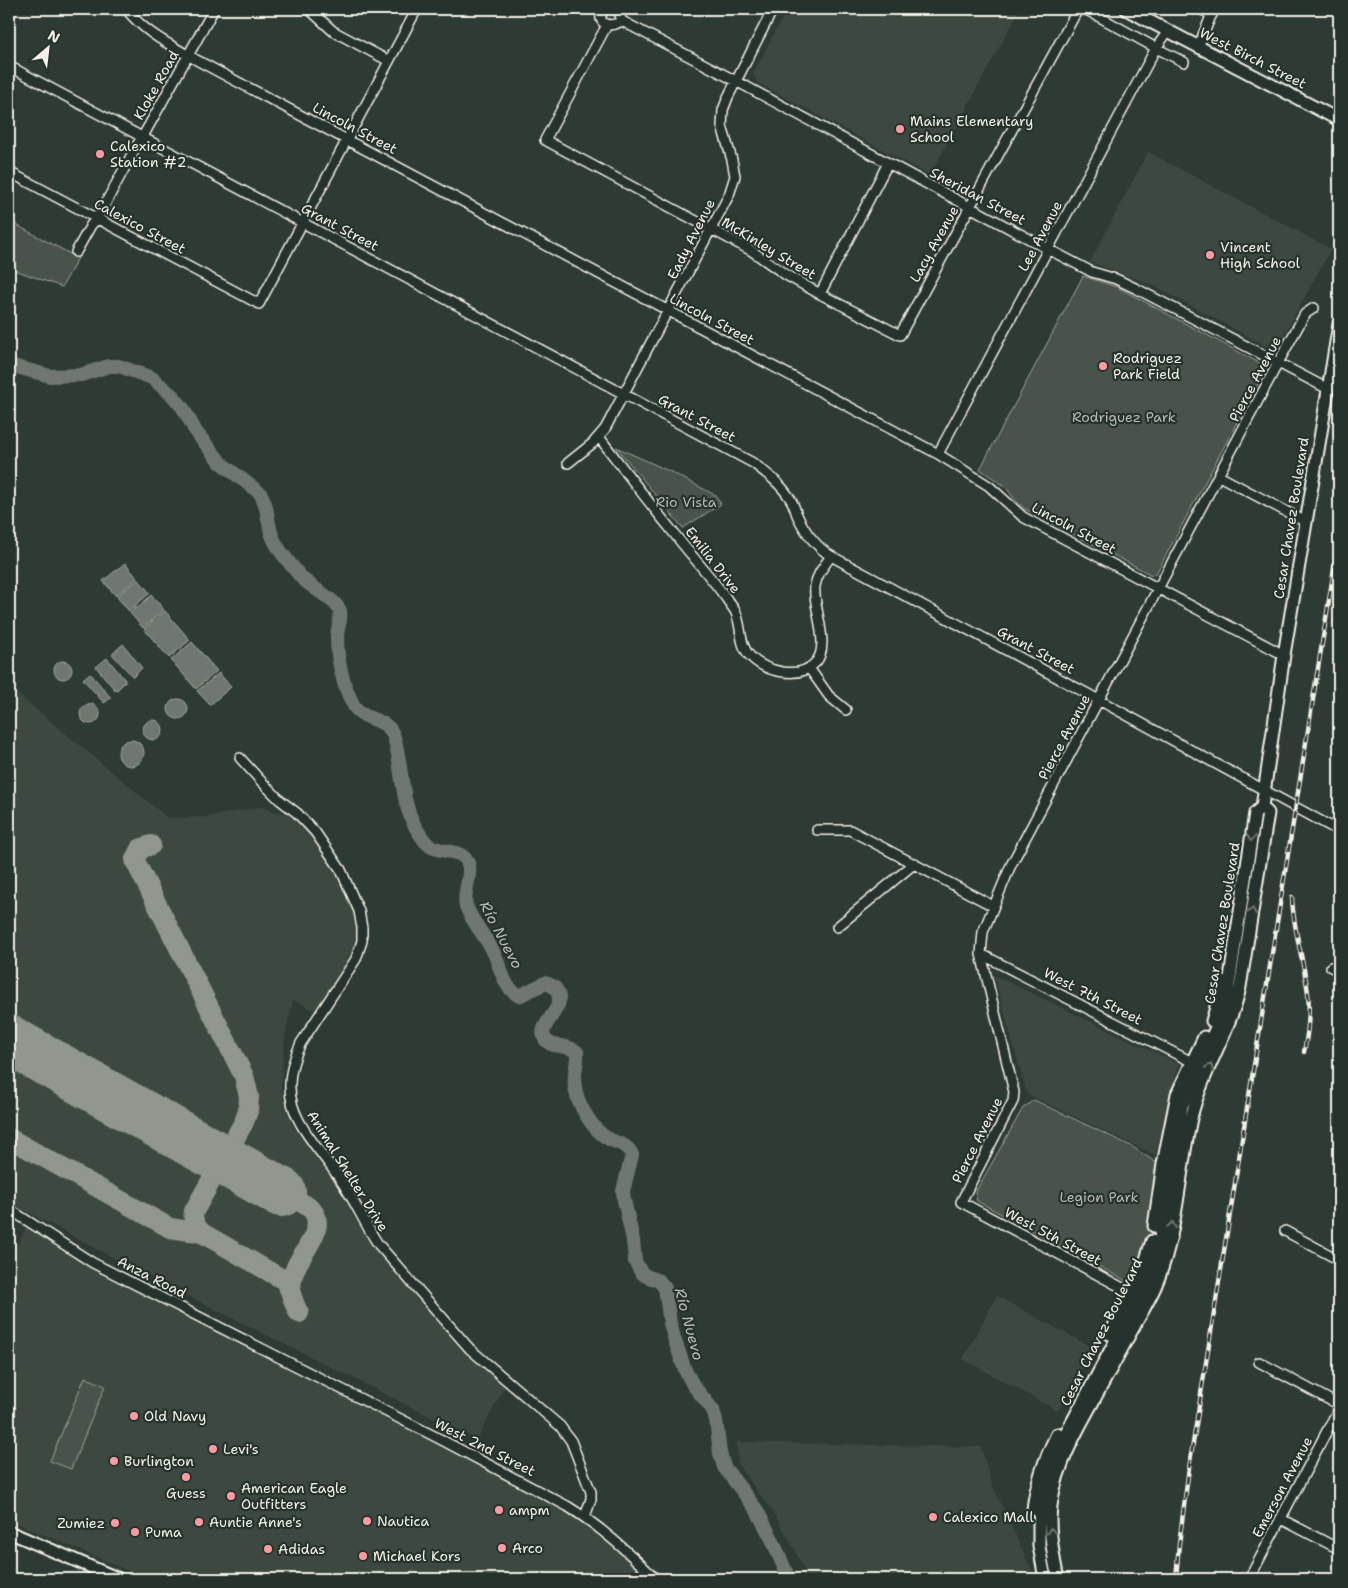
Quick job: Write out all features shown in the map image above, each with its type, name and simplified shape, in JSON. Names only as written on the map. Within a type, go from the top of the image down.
[{"type":"main road","name":"West Birch Street","points":[[1126,9],[1339,120]]},
{"type":"main road","name":"Cesar Chavez Boulevard","points":[[1045,1579],[1039,1546],[1040,1509],[1045,1486],[1063,1440],[1154,1265],[1182,1106],[1226,1004],[1255,813],[1262,807],[1263,789],[1284,655],[1339,324]]},
{"type":"main road","name":"Cesar Chavez Boulevard","points":[[1058,1579],[1052,1547],[1050,1520],[1056,1483],[1079,1427],[1151,1295],[1162,1268],[1171,1234],[1180,1173],[1192,1113],[1198,1094],[1236,1005],[1240,987],[1268,813],[1262,807]]},
{"type":"main road","points":[[1037,1579],[1032,1547],[1032,1516],[1037,1483],[1062,1424],[1132,1293],[1146,1260],[1152,1238],[1163,1164],[1177,1094],[1215,1011],[1222,982],[1238,883],[1246,873]]},
{"type":"main road","points":[[9,1532],[120,1579]]},
{"type":"main road","points":[[9,1540],[106,1579]]},
{"type":"street","name":"Lincoln Street","points":[[126,9],[150,34],[189,56],[938,454],[989,486],[1023,517],[1284,655]]},
{"type":"street","name":"Kloke Road","points":[[76,252],[91,225],[97,219],[214,9]]},
{"type":"street","points":[[309,9],[332,31],[388,61]]},
{"type":"street","points":[[303,223],[417,9]]},
{"type":"street","points":[[601,10],[602,19],[607,25],[614,25],[620,20],[620,15],[616,9]]},
{"type":"street","name":"Eady Avenue","points":[[568,463],[606,429],[729,195],[735,176],[722,126],[724,110],[736,80],[773,9]]},
{"type":"street","name":"Lacy Avenue","points":[[900,335],[1078,9]]},
{"type":"street","points":[[1085,9],[1184,62]]},
{"type":"street","points":[[1198,47],[1213,12],[1200,9]]},
{"type":"street","name":"Sheridan Street","points":[[620,20],[736,80],[970,208],[1092,272],[1137,288],[1328,390]]},
{"type":"street","name":"McKinley Street","points":[[607,25],[545,140],[752,251],[786,275],[820,294],[900,335]]},
{"type":"street","name":"Lee Avenue","points":[[938,454],[1156,48],[1168,31]]},
{"type":"street","name":"Grant Street","points":[[9,66],[753,463],[774,479],[790,498],[810,538],[820,549],[831,556],[1339,831]]},
{"type":"street","points":[[820,294],[888,163]]},
{"type":"street","name":"Calexico Street","points":[[9,172],[259,304],[303,223]]},
{"type":"street","name":"Pierce Avenue","points":[[961,1202],[1013,1101],[1014,1092],[981,954],[983,932],[1011,865],[1278,363],[1306,314],[1314,308]]},
{"type":"street","name":"Emilia Drive","points":[[599,437],[725,596],[736,614],[744,646],[750,656],[759,663],[776,671],[790,673],[809,668]]},
{"type":"street","points":[[1219,476],[1306,522]]},
{"type":"street","points":[[831,556],[818,575],[815,588],[814,600],[821,635],[821,650],[816,663],[809,668],[829,696],[846,710]]},
{"type":"street","name":"Animal Shelter Drive","points":[[240,758],[280,800],[297,813],[315,832],[341,870],[359,911],[362,928],[362,941],[356,959],[297,1053],[291,1070],[290,1086],[296,1116],[304,1131],[340,1178],[367,1228],[378,1244],[470,1349],[568,1435],[591,1492],[591,1499],[585,1517]]},
{"type":"street","points":[[817,830],[850,830],[994,906]]},
{"type":"street","points":[[837,927],[915,864]]},
{"type":"street","name":"West 7th Street","points":[[981,954],[1192,1062]]},
{"type":"street","name":"West 5th Street","points":[[961,1202],[1132,1293]]},
{"type":"street","name":"Anza Road","points":[[9,1209],[93,1263],[287,1361]]},
{"type":"street","points":[[1285,1231],[1339,1260]]},
{"type":"street","name":"West 2nd Street","points":[[287,1361],[539,1490],[585,1517],[615,1540],[656,1579]]},
{"type":"street","points":[[1259,1362],[1339,1407]]},
{"type":"street","name":"Emerson Avenue","points":[[1249,1579],[1339,1407]]},
{"type":"street","points":[[1281,1519],[1339,1549]]},
{"type":"shaded area","name":"Mains Elementary School","points":[[787,9],[1020,9],[930,175],[758,83],[753,74]]},
{"type":"shaded area","name":"Vincent High School","points":[[1148,152],[1331,249],[1275,351],[1151,284],[1090,262]]},
{"type":"shaded area","points":[[125,563],[137,578],[116,596],[103,581]]},
{"type":"shaded area","points":[[138,579],[150,593],[129,611],[117,597]]},
{"type":"shaded area","points":[[152,595],[164,610],[143,628],[130,613]]},
{"type":"shaded area","points":[[165,611],[190,640],[169,658],[144,629]]},
{"type":"shaded area","points":[[192,642],[217,671],[196,689],[171,660]]},
{"type":"shaded area","points":[[123,644],[142,668],[133,677],[112,654]]},
{"type":"shaded area","points":[[107,658],[125,680],[117,690],[96,667]]},
{"type":"shaded area","points":[[63,661],[69,664],[72,670],[69,676],[63,679],[57,676],[54,670],[57,664]]},
{"type":"shaded area","points":[[90,673],[111,698],[104,703],[83,679]]},
{"type":"shaded area","points":[[219,673],[231,687],[210,705],[197,691]]},
{"type":"shaded area","points":[[9,687],[168,818],[206,817],[261,807],[290,814],[303,824],[334,867],[349,896],[357,930],[356,942],[351,960],[316,1011],[293,1000],[285,1036],[283,1058],[281,1086],[285,1104],[297,1132],[338,1187],[358,1224],[376,1251],[414,1292],[446,1331],[472,1357],[506,1384],[477,1440],[138,1271],[9,1202]]},
{"type":"shaded area","points":[[178,699],[185,702],[188,709],[185,716],[178,719],[171,716],[168,709],[171,702]]},
{"type":"shaded area","points":[[90,704],[97,707],[100,714],[97,721],[90,724],[83,721],[80,714],[83,707]]},
{"type":"shaded area","points":[[153,720],[160,723],[163,730],[160,737],[153,740],[146,737],[143,730],[146,723]]},
{"type":"shaded area","points":[[131,740],[140,744],[144,753],[140,762],[131,766],[122,762],[118,753],[122,744]]},
{"type":"shaded area","points":[[994,975],[1179,1064],[1155,1155],[1027,1094]]},
{"type":"shaded area","points":[[29,1221],[93,1263],[567,1506],[656,1579],[148,1579],[9,1520],[9,1263]]},
{"type":"shaded area","points":[[997,1296],[1093,1348],[1058,1411],[963,1359]]},
{"type":"shaded area","name":"Calexico Mall","points":[[737,1442],[981,1447],[992,1485],[1036,1579],[808,1579],[794,1548],[773,1512],[738,1465]]},
{"type":"green space","points":[[9,221],[78,258],[62,287],[9,268]]},
{"type":"green space","name":"Rodriguez Park","points":[[1083,276],[1117,287],[1263,365],[1265,370],[1157,572],[1152,575],[1025,509],[1015,500],[1006,487],[980,469]]},
{"type":"green space","name":"Rio Vista","points":[[616,447],[715,495],[721,504],[683,528]]},
{"type":"green space","name":"Legion Park","points":[[1034,1100],[1131,1146],[1166,1169],[1155,1242],[1134,1285],[977,1201],[975,1193],[1023,1108]]},
{"type":"green space","points":[[85,1377],[105,1386],[71,1469],[50,1461]]},
{"type":"waterway","name":"Río Nuevo","points":[[9,365],[50,376],[81,375],[109,366],[119,366],[152,378],[173,396],[183,408],[196,432],[221,463],[260,493],[266,507],[273,538],[280,550],[304,580],[338,607],[340,621],[337,637],[341,673],[354,706],[358,711],[387,726],[394,737],[404,795],[416,828],[430,846],[460,855],[467,861],[469,877],[465,895],[466,906],[493,951],[508,986],[519,996],[545,983],[554,987],[559,995],[559,1002],[543,1033],[545,1039],[551,1044],[573,1049],[577,1052],[575,1083],[576,1094],[582,1108],[596,1129],[611,1140],[625,1146],[632,1155],[623,1191],[633,1240],[635,1261],[641,1272],[659,1281],[665,1288],[670,1323],[685,1370],[693,1385],[713,1410],[724,1467],[756,1509],[772,1539],[789,1579]]},
{"type":"taxiway","points":[[151,845],[140,849],[135,859],[136,863],[244,1076],[249,1097],[248,1111],[244,1122],[194,1211],[193,1217],[202,1233],[284,1280],[299,1313]]},
{"type":"taxiway","points":[[9,1138],[170,1228],[202,1233]]},
{"type":"taxiway","points":[[281,1192],[309,1207],[316,1217],[317,1224],[312,1239],[295,1270],[291,1294]]},
{"type":"runway","points":[[9,1040],[281,1192]]},
{"type":"railway","points":[[1176,1579],[1189,1468],[1339,538]]},
{"type":"railway","points":[[1292,897],[1294,921],[1308,993],[1307,1038],[1304,1052]]},
{"type":"place","name":"Mains Elementary School","points":[[900,129]]},
{"type":"place","name":"Calexico Station #2","points":[[100,154]]},
{"type":"place","name":"Vincent High School","points":[[1210,255]]},
{"type":"place","name":"Rodriguez Park Field","points":[[1103,366]]},
{"type":"place","name":"Old Navy","points":[[134,1416]]},
{"type":"place","name":"Levi's","points":[[213,1449]]},
{"type":"place","name":"Burlington","points":[[114,1461]]},
{"type":"place","name":"Guess","points":[[186,1477]]},
{"type":"place","name":"American Eagle Outfitters","points":[[231,1496]]},
{"type":"place","name":"ampm","points":[[499,1510]]},
{"type":"place","name":"Calexico Mall","points":[[933,1517]]},
{"type":"place","name":"Nautica","points":[[367,1521]]},
{"type":"place","name":"Auntie Anne's","points":[[199,1522]]},
{"type":"place","name":"Zumiez","points":[[115,1523]]},
{"type":"place","name":"Puma","points":[[135,1532]]},
{"type":"place","name":"Arco","points":[[502,1548]]},
{"type":"place","name":"Adidas","points":[[268,1549]]},
{"type":"place","name":"Michael Kors","points":[[363,1556]]}]
